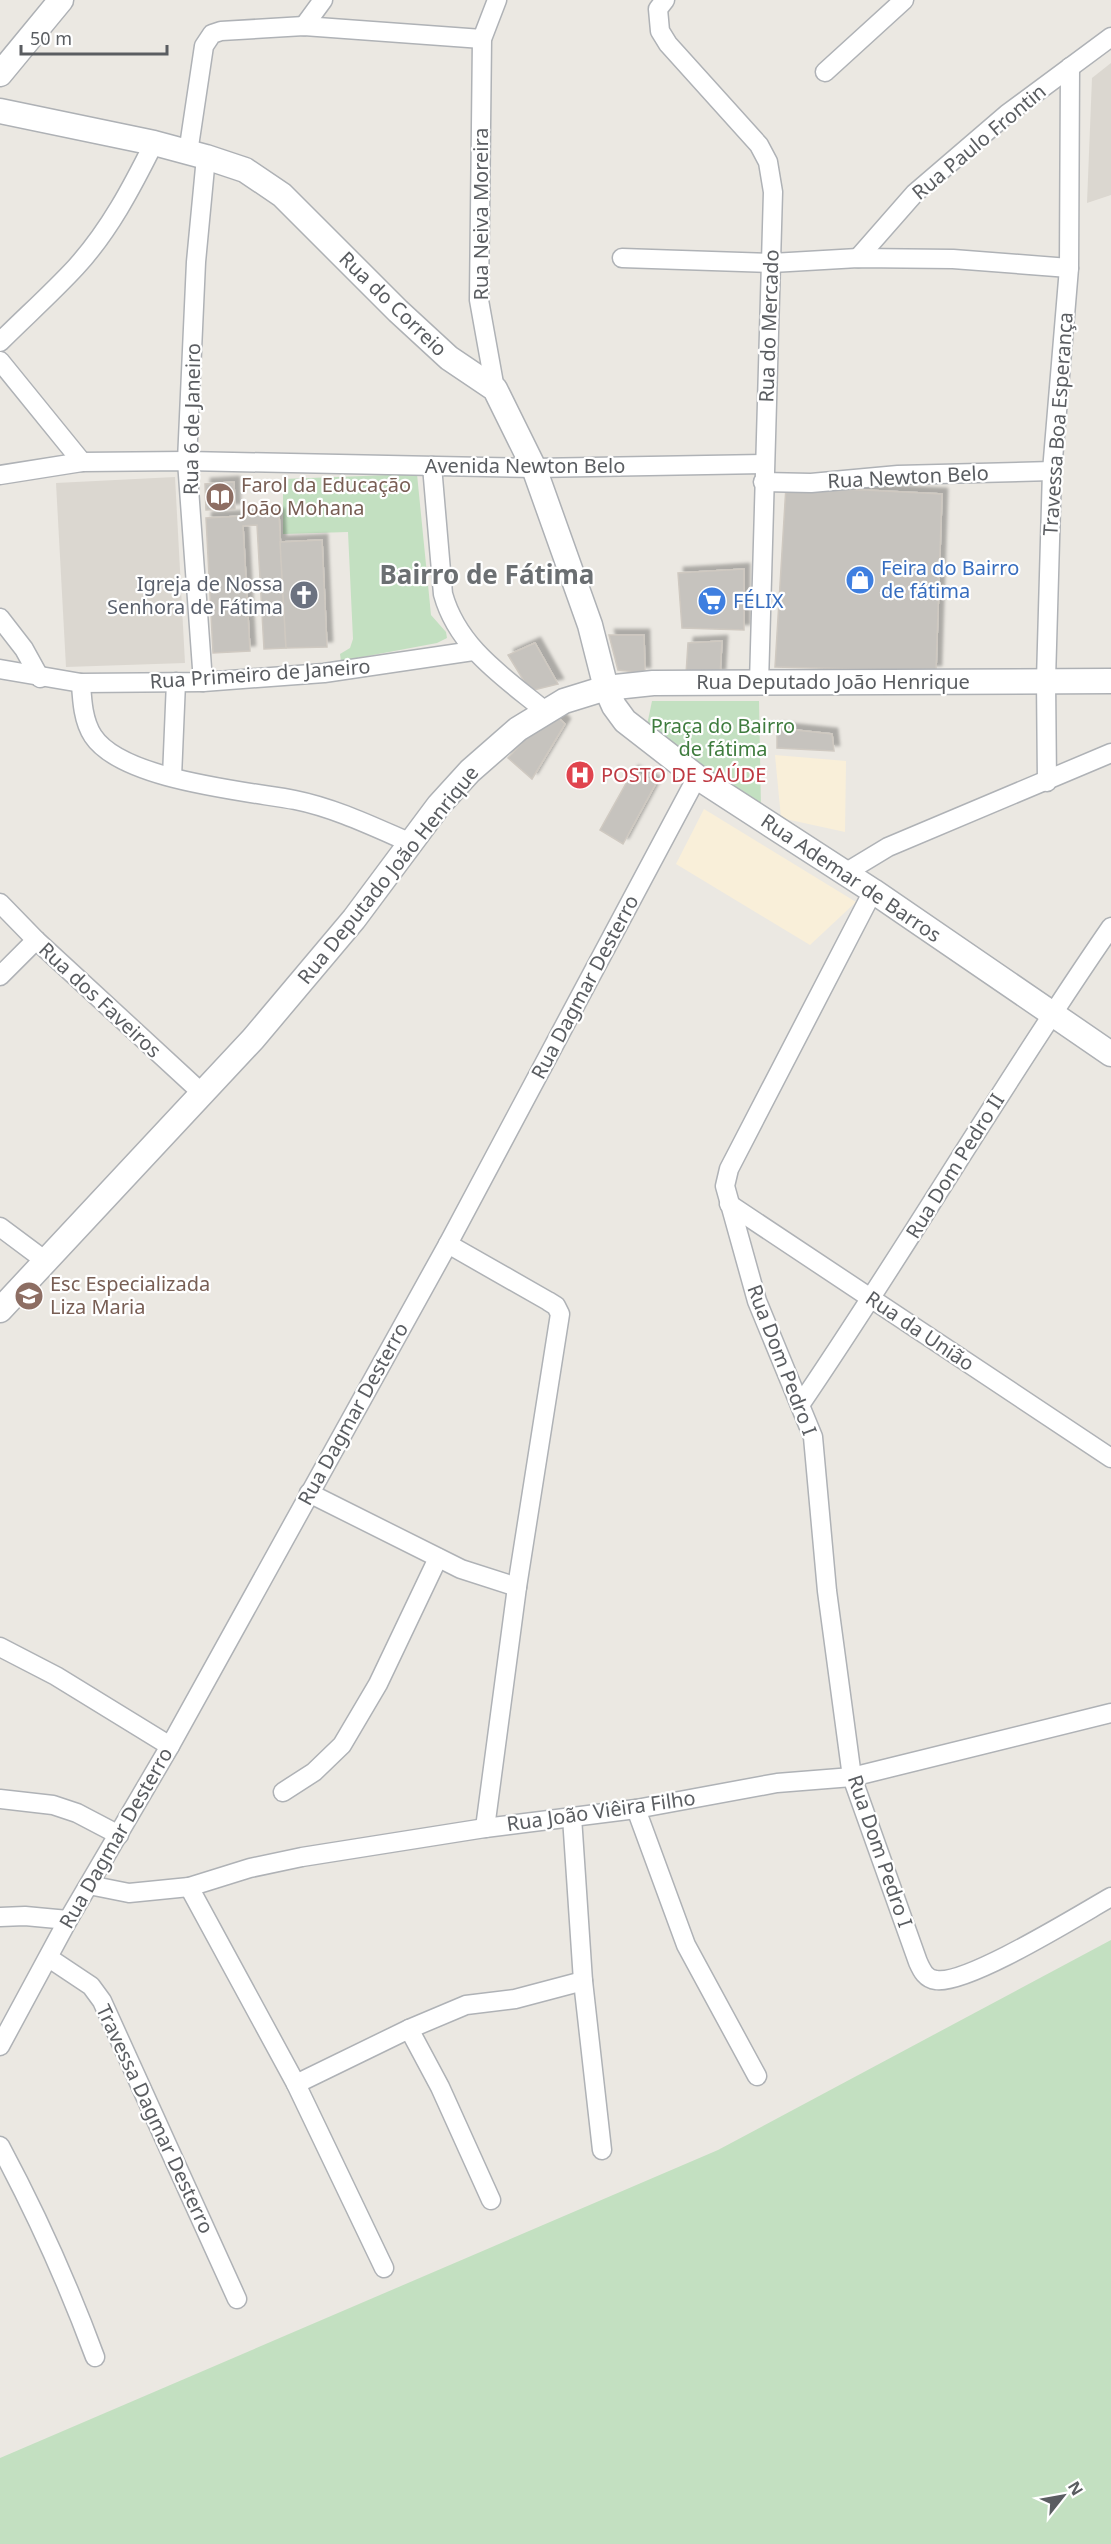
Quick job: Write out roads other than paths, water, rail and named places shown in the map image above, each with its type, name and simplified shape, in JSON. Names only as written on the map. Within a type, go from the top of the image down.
[{"type":"main road","points":[[0,74],[61,0]]},
{"type":"main road","name":"Rua do Correio","points":[[0,111],[154,143],[245,170],[282,195],[398,311],[449,358],[495,389],[534,468],[590,625],[606,688]]},
{"type":"main road","name":"Rua Deputado João Henrique","points":[[0,1310],[253,1039],[354,919],[411,843],[470,771],[498,744],[545,711],[581,695],[606,688],[653,683],[1111,681]]},
{"type":"main road","name":"Rua Ademar de Barros","points":[[606,688],[614,706],[638,734],[697,777],[873,891],[1111,1054]]},
{"type":"street","points":[[304,26],[322,0]]},
{"type":"street","points":[[304,26],[482,39],[497,0]]},
{"type":"street","points":[[825,72],[904,0]]},
{"type":"street","name":"Rua do Mercado","points":[[661,4],[660,31],[669,45],[759,145],[768,162],[773,192],[759,683]]},
{"type":"street","name":"Rua 6 de Janeiro","points":[[203,682],[187,461],[196,262],[197,155],[203,53],[207,40],[212,34],[221,31],[304,26]]},
{"type":"street","name":"Rua Paulo Frontin","points":[[858,258],[915,194],[1007,114],[1111,37]]},
{"type":"street","name":"Rua Neiva Moreira","points":[[482,39],[479,300],[495,389]]},
{"type":"street","name":"Travessa Boa Esperança","points":[[1047,782],[1046,680],[1052,471],[1069,268],[1070,68]]},
{"type":"street","points":[[0,342],[76,267],[109,225],[154,143]]},
{"type":"street","points":[[622,258],[772,263],[858,258],[953,259],[1069,268]]},
{"type":"street","points":[[0,361],[82,462]]},
{"type":"street","name":"Avenida Newton Belo","points":[[0,475],[82,462],[187,461],[764,473]]},
{"type":"street","points":[[432,466],[443,594],[454,624],[473,651],[545,711]]},
{"type":"street","name":"Rua Newton Belo","points":[[764,473],[811,483],[898,476],[1052,471]]},
{"type":"street","points":[[0,618],[24,649],[40,678]]},
{"type":"street","name":"Rua Primeiro de Janeiro","points":[[0,669],[40,678],[81,683],[203,682],[324,673],[473,651]]},
{"type":"street","points":[[172,777],[176,682]]},
{"type":"street","points":[[81,683],[82,704],[93,736],[103,747],[133,764],[215,788],[297,801],[340,814],[411,843]]},
{"type":"street","points":[[845,873],[888,846],[1047,782],[1111,753]]},
{"type":"street","name":"Rua Dagmar Desterro","points":[[0,2046],[68,1920],[170,1746],[448,1244],[697,777]]},
{"type":"street","name":"Rua Dom Pedro I","points":[[873,891],[729,1169],[724,1186],[757,1301],[813,1437],[827,1591],[852,1777],[922,1973],[930,1979],[951,1980],[985,1967],[1111,1897]]},
{"type":"street","name":"Rua dos Faveiros","points":[[0,903],[36,940],[202,1094]]},
{"type":"street","name":"Rua Dom Pedro II","points":[[800,1405],[872,1299],[1052,1013],[1111,927]]},
{"type":"street","points":[[0,976],[36,940]]},
{"type":"street","name":"Rua da União","points":[[729,1204],[1111,1458]]},
{"type":"street","points":[[0,1227],[47,1262]]},
{"type":"street","points":[[448,1244],[548,1301],[556,1306],[560,1314],[517,1587],[485,1828]]},
{"type":"street","points":[[309,1493],[461,1569],[517,1587]]},
{"type":"street","points":[[283,1792],[315,1772],[342,1745],[378,1684],[438,1558]]},
{"type":"street","points":[[0,1647],[56,1676],[170,1746]]},
{"type":"street","name":"Rua João Viêira Filho","points":[[89,1885],[129,1893],[189,1887],[250,1868],[302,1857],[485,1828],[636,1809],[777,1783],[852,1777],[1111,1713]]},
{"type":"street","points":[[0,1799],[53,1805],[77,1813],[118,1835]]},
{"type":"street","points":[[636,1809],[686,1944],[757,2076]]},
{"type":"street","points":[[572,1816],[583,1981],[602,2150]]},
{"type":"street","points":[[189,1887],[296,2085],[384,2268]]},
{"type":"street","points":[[0,1917],[25,1916],[68,1920]]},
{"type":"street","name":"Travessa Dagmar Desterro","points":[[49,1958],[91,1986],[102,2001],[237,2299]]},
{"type":"street","points":[[296,2085],[409,2029],[466,2005],[515,1999],[583,1981]]},
{"type":"street","points":[[409,2029],[440,2087],[491,2200]]},
{"type":"street","points":[[0,2146],[46,2234],[94,2357]]},
{"type":"place","name":"Farol da Educação João Mohana","points":[[220,497]]},
{"type":"place","name":"Feira do Bairro de fátima","points":[[860,580]]},
{"type":"place","name":"Igreja de Nossa Senhora de Fátima","points":[[304,595]]},
{"type":"place","name":"FÉLIX","points":[[712,601]]},
{"type":"place","name":"POSTO DE SAÚDE","points":[[580,775]]},
{"type":"place","name":"Esc Especializada Liza Maria","points":[[29,1296]]},
{"type":"district","name":"Bairro de Fátima","points":[[487,575]]},
{"type":"park label","name":"Praça do Bairro de fátima","points":[[723,738]]}]
